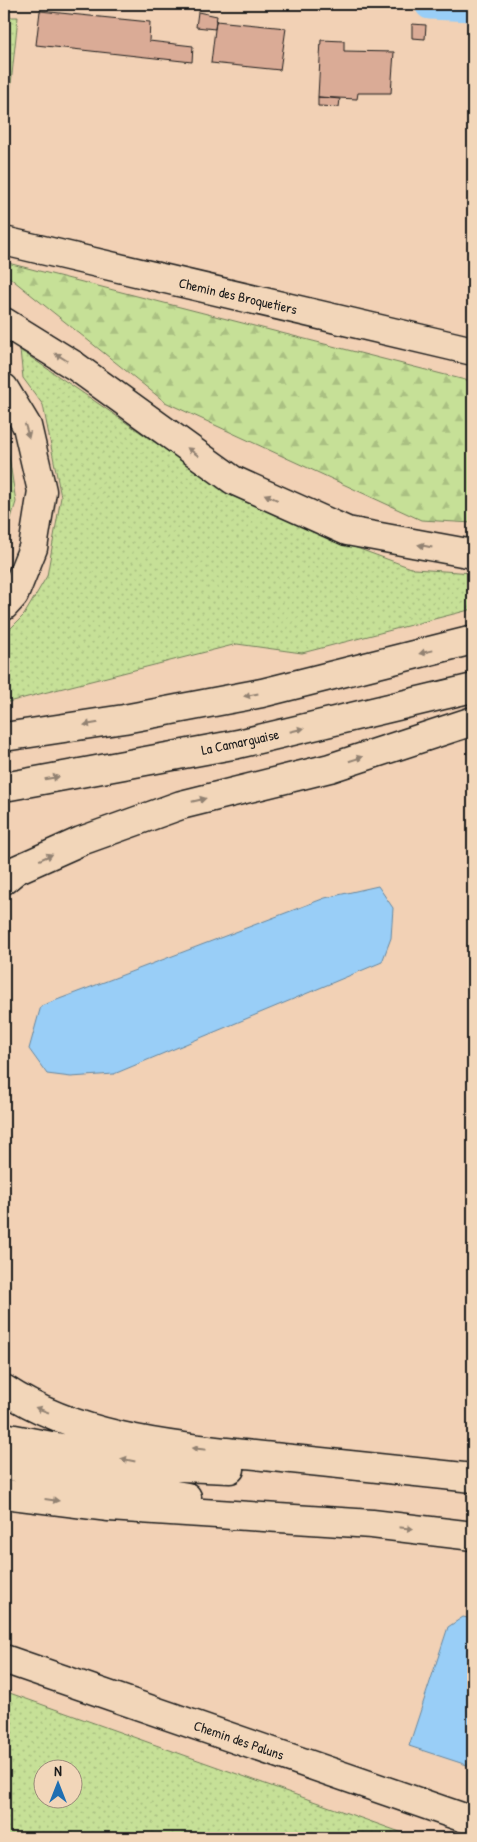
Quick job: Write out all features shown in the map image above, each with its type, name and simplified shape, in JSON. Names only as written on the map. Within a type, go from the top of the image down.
[{"type":"main road","name":"Chemin des Broquetiers","points":[[4,241],[473,351]]},
{"type":"main road","points":[[4,322],[75,366],[233,480],[347,531],[473,554]]},
{"type":"main road","points":[[4,388],[27,426],[42,491],[34,548],[14,595],[4,606]]},
{"type":"main road","points":[[4,737],[124,719],[262,693],[473,640]]},
{"type":"main road","name":"La Camarguaise","points":[[4,787],[238,744],[473,688]]},
{"type":"main road","points":[[4,880],[16,870],[82,841],[181,805],[330,768],[473,722]]},
{"type":"main road","points":[[4,1389],[28,1405],[97,1432],[176,1446],[473,1479]]},
{"type":"main road","points":[[4,1437],[156,1466],[473,1479]]},
{"type":"main road","points":[[4,1465],[166,1494],[372,1524],[473,1536]]},
{"type":"main road","points":[[4,1494],[109,1508],[372,1524]]},
{"type":"main road","name":"Chemin des Paluns","points":[[4,1659],[473,1821]]},
{"type":"green space","points":[[4,17],[18,17],[4,151]]},
{"type":"green space","points":[[4,262],[473,382],[473,523],[421,520],[165,402],[4,273]]},
{"type":"green space","points":[[20,350],[207,478],[313,532],[414,569],[473,573],[473,609],[302,653],[237,644],[4,703],[4,635],[24,615],[47,576],[61,497],[43,405],[23,378]]},
{"type":"green space","points":[[4,442],[8,450],[16,502],[4,541]]},
{"type":"green space","points":[[4,1691],[417,1838],[4,1838]]},
{"type":"water","points":[[378,886],[393,908],[391,938],[382,962],[114,1074],[71,1077],[47,1074],[29,1049],[41,1006],[325,898]]},
{"type":"water","points":[[463,1617],[473,1619],[473,1767],[409,1746],[448,1627]]},
{"type":"building","points":[[40,11],[150,22],[149,41],[193,46],[192,62],[36,45]]},
{"type":"building","points":[[198,12],[217,16],[215,29],[196,27]]},
{"type":"building","points":[[216,21],[286,28],[280,70],[211,63]]},
{"type":"building","points":[[412,24],[426,25],[425,39],[412,38]]},
{"type":"building","points":[[321,40],[344,41],[344,51],[394,52],[391,93],[358,93],[357,99],[318,97]]},
{"type":"building","points":[[318,97],[340,99],[339,107],[318,106]]},
{"type":"waterway","points":[[430,4],[473,6]]}]
